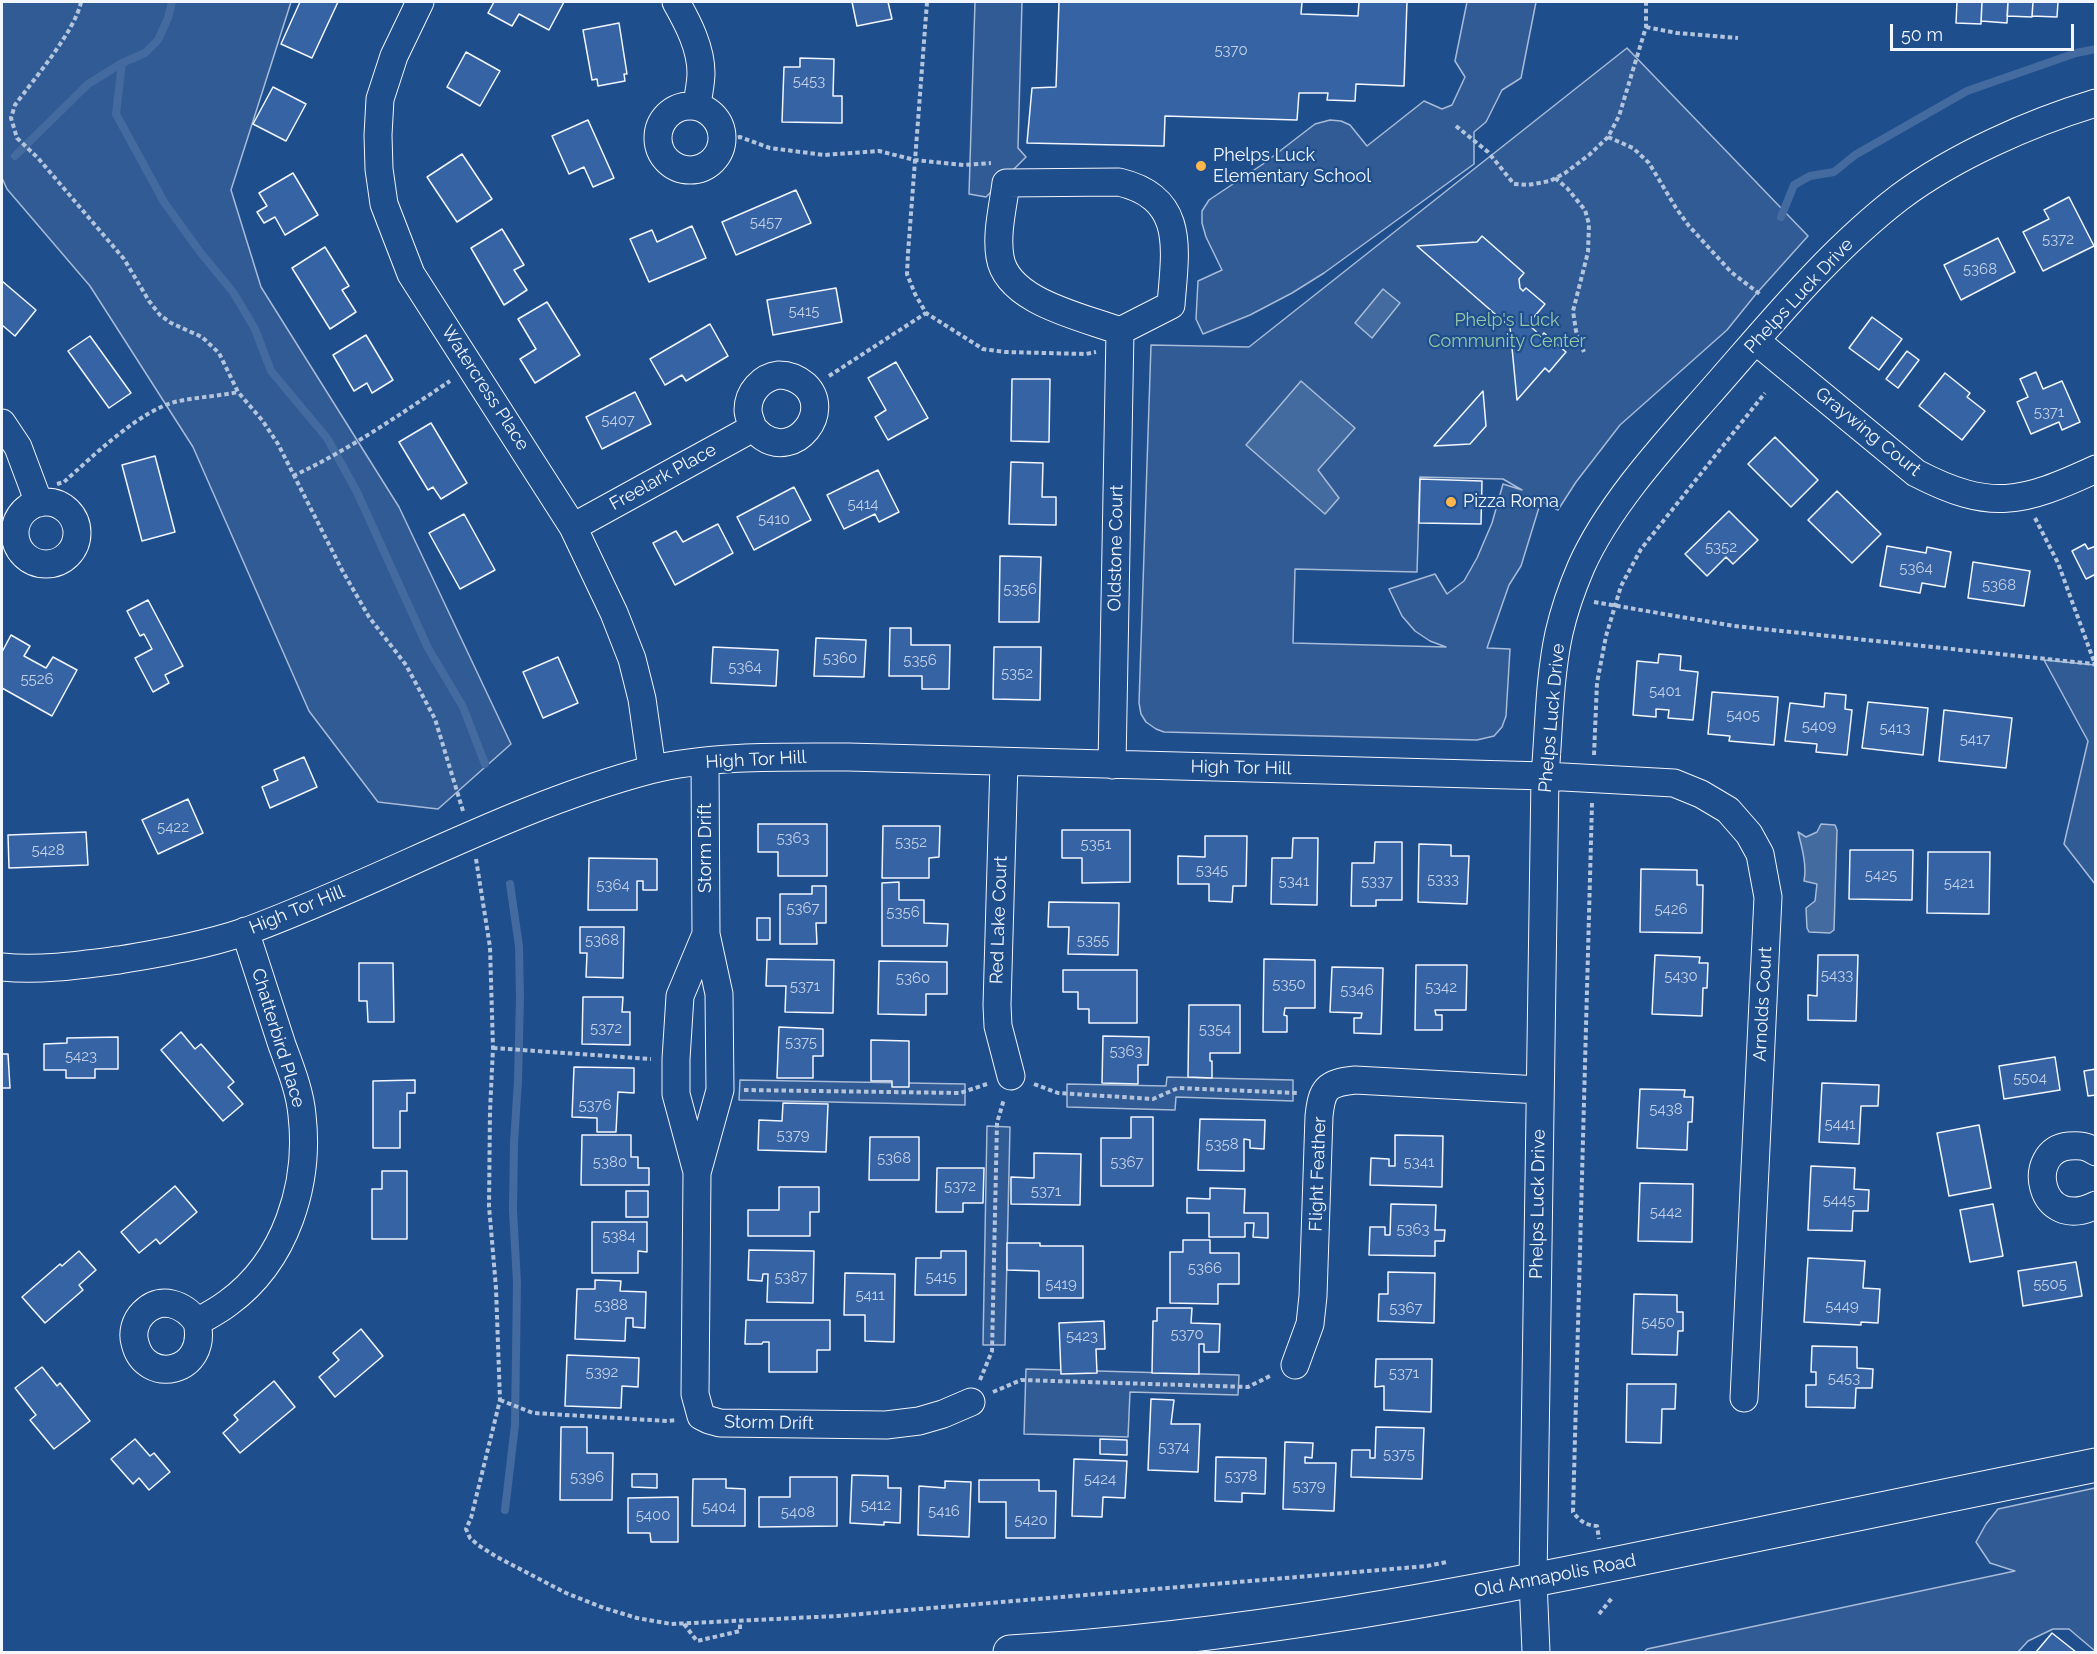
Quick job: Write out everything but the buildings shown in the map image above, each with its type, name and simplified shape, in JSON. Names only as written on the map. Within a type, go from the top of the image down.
[{"type":"main road","name":"Old Annapolis Road","points":[[1010,1653],[1236,1631],[1424,1602],[2096,1465]]},
{"type":"street","name":"Watercress Place","points":[[420,2],[394,56],[380,99],[379,169],[384,204],[411,274],[573,527],[614,613],[632,659],[642,699],[652,770]]},
{"type":"street","points":[[676,2],[686,19],[698,54],[701,72],[697,106]]},
{"type":"street","name":"Phelps Luck Drive","points":[[1536,1653],[1533,1581],[1545,776],[1559,633],[1570,598],[1587,557],[1631,487],[1679,428],[1756,341],[1851,239],[1902,196],[1948,167],[2010,135],[2096,103]]},
{"type":"street","points":[[697,106],[710,112],[720,125],[723,140],[720,152],[711,163],[698,170],[681,169],[670,164],[661,153],[657,138],[661,122],[680,107],[697,106]]},
{"type":"street","points":[[1119,182],[1136,186],[1154,197],[1173,227],[1176,249],[1171,305],[1120,331],[1040,302],[1024,294],[1009,279],[1000,258],[999,235],[1006,183],[1119,182]]},
{"type":"street","name":"Oldstone Court","points":[[1112,765],[1120,331]]},
{"type":"street","name":"Graywing Court","points":[[1756,341],[1916,473],[1944,488],[1974,497],[2001,499],[2024,497],[2052,489],[2096,470]]},
{"type":"street","points":[[778,375],[789,376],[799,380],[808,388],[815,406],[814,417],[805,433],[794,440],[781,443],[765,438],[753,428],[748,411],[749,398],[763,381],[778,375]]},
{"type":"street","points":[[2,423],[18,447],[37,496]]},
{"type":"street","name":"Freelark Place","points":[[573,527],[753,428]]},
{"type":"street","name":"High Tor Hill","points":[[2,967],[91,964],[163,953],[245,932],[527,812],[582,791],[652,770],[705,762],[773,757],[848,757],[1545,776]]},
{"type":"street","name":"Storm Drift","points":[[705,762],[706,934],[719,994],[720,1090],[697,1173],[695,1394],[701,1416],[720,1423],[886,1425],[919,1421],[943,1414],[971,1401]]},
{"type":"street","name":"Red Lake Court","points":[[1004,762],[997,1005],[998,1026],[1011,1076]]},
{"type":"street","name":"Arnolds Court","points":[[1545,776],[1674,783],[1701,794],[1728,810],[1749,834],[1760,854],[1768,897],[1744,1398]]},
{"type":"street","name":"Chatterbird Place","points":[[197,1322],[230,1302],[253,1280],[278,1245],[294,1210],[302,1179],[304,1142],[302,1113],[293,1078],[245,932]]},
{"type":"street","name":"Storm Drift","points":[[697,1173],[675,1094],[676,1059],[680,996],[706,934]]},
{"type":"street","name":"Flight Feather","points":[[1295,1365],[1310,1324],[1321,1098],[1327,1087],[1338,1082],[1354,1080],[1540,1090]]},
{"type":"street","points":[[2096,1152],[2081,1145],[2063,1147],[2050,1156],[2043,1168],[2042,1183],[2046,1197],[2055,1206],[2068,1212],[2082,1211],[2096,1205]]},
{"type":"path","points":[[81,2],[79,13],[63,38],[15,105],[11,118],[17,138],[38,158],[124,259],[148,301],[160,315],[171,323],[202,337],[219,352],[238,392],[262,420],[278,444],[342,570],[369,617],[406,665],[435,719],[478,868],[490,946],[493,1048],[489,1206],[496,1288],[500,1400],[471,1518],[466,1529],[470,1538],[497,1557],[566,1593],[637,1618],[671,1624],[740,1622],[1217,1585],[1427,1566],[1447,1562]]},
{"type":"path","points":[[927,2],[907,274],[926,313],[982,349],[1005,352],[1086,354],[1097,352],[1120,331]]},
{"type":"path","points":[[1456,126],[1488,152],[1514,184],[1528,185],[1555,178],[1589,155],[1608,137],[1619,116],[1646,27],[1646,2]]},
{"type":"path","points":[[1646,27],[1677,33],[1738,38]]},
{"type":"path","points":[[723,140],[741,137],[770,148],[824,155],[879,151],[915,160],[964,165],[996,163]]},
{"type":"path","points":[[1608,137],[1633,148],[1649,162],[1689,226],[1731,272],[1761,295]]},
{"type":"path","points":[[1555,178],[1586,210],[1589,224],[1588,252],[1573,311],[1576,332],[1584,352]]},
{"type":"path","points":[[808,388],[926,313]]},
{"type":"path","points":[[293,476],[328,460],[358,442],[471,367]]},
{"type":"path","points":[[37,496],[64,482],[131,424],[162,406],[178,401],[238,392]]},
{"type":"path","points":[[1594,756],[1597,683],[1605,636],[1621,586],[1641,549],[1765,393]]},
{"type":"path","points":[[1570,598],[1734,626],[2095,666],[2058,563],[2024,497]]},
{"type":"path","points":[[1593,802],[1573,1512],[1587,1526],[1597,1526],[1599,1539]]},
{"type":"path","points":[[493,1048],[676,1059]]},
{"type":"path","points":[[720,1090],[960,1093],[1011,1076],[1058,1093],[1153,1099],[1178,1088],[1291,1091],[1321,1098]]},
{"type":"path","points":[[971,1401],[992,1351],[997,1123],[1011,1076]]},
{"type":"path","points":[[971,1401],[1021,1380],[1248,1387],[1295,1365]]},
{"type":"path","points":[[500,1400],[533,1413],[667,1421],[701,1416]]},
{"type":"path","points":[[1599,1614],[1612,1598]]},
{"type":"path","points":[[683,1624],[698,1641],[740,1631],[740,1622]]},
{"type":"shaded area","points":[[2,2],[291,2],[231,190],[261,287],[399,507],[511,744],[438,809],[378,802],[309,711],[193,447],[90,286],[7,189],[2,178]]},
{"type":"shaded area","points":[[975,2],[1022,2],[1018,148],[1026,157],[986,197],[969,194]]},
{"type":"shaded area","points":[[1467,2],[1536,2],[1521,78],[1502,90],[1486,122],[1474,132],[1474,164],[1324,273],[1250,315],[1203,334],[1196,319],[1198,281],[1222,270],[1206,237],[1202,223],[1202,211],[1209,200],[1263,164],[1315,124],[1330,120],[1341,121],[1350,125],[1367,146],[1424,101],[1442,109],[1452,105],[1465,77],[1455,61]]},
{"type":"shaded area","name":"Phelp's Luck Community Center","points":[[1627,48],[1808,236],[1727,330],[1620,425],[1576,482],[1558,510],[1541,501],[1521,566],[1509,585],[1487,648],[1510,649],[1506,716],[1502,727],[1494,736],[1477,740],[1164,732],[1146,722],[1141,714],[1139,703],[1151,345],[1249,347]],"holes":[[[1420,477],[1503,479],[1522,490],[1503,484],[1492,523],[1464,581],[1447,594],[1435,574],[1389,589],[1402,616],[1415,631],[1430,641],[1446,647],[1293,643],[1295,569],[1417,572]]]},
{"type":"shaded area","points":[[1383,289],[1400,303],[1372,338],[1355,323]]},
{"type":"shaded area","points":[[1301,381],[1355,428],[1318,470],[1339,498],[1325,514],[1246,445]]},
{"type":"shaded area","points":[[2044,660],[2095,665],[2095,884],[2064,844],[2088,741]]},
{"type":"shaded area","points":[[1821,824],[1835,825],[1837,830],[1834,930],[1830,933],[1809,932],[1807,928],[1806,908],[1815,901],[1817,884],[1804,881],[1804,863],[1798,832],[1806,837],[1817,832]]},
{"type":"shaded area","points":[[1167,1077],[1293,1080],[1293,1101],[1176,1097],[1175,1110],[1067,1107],[1067,1084],[1166,1086]]},
{"type":"shaded area","points":[[740,1080],[965,1084],[965,1105],[739,1100]]},
{"type":"shaded area","points":[[987,1126],[1010,1127],[1005,1345],[983,1345]]},
{"type":"shaded area","points":[[1026,1369],[1239,1375],[1238,1395],[1130,1392],[1128,1437],[1024,1434]]},
{"type":"shaded area","points":[[2095,1488],[2095,1651],[2069,1629],[2053,1629],[2028,1641],[2018,1652],[1644,1652],[1647,1649],[2015,1571],[1990,1563],[1976,1542],[1998,1509]]},
{"type":"waterway","points":[[15,156],[88,84],[122,63],[145,53],[158,40],[172,2]]},
{"type":"waterway","points":[[1781,217],[1794,185],[1810,176],[1834,172],[1855,155],[1967,91],[2076,53],[2096,49]]},
{"type":"waterway","points":[[122,63],[116,114],[164,202],[200,252],[233,292],[255,329],[271,371],[327,438],[356,490],[428,648],[463,707],[485,764]]},
{"type":"waterway","points":[[505,1510],[515,1425],[517,1283],[513,1210],[520,998],[519,946],[510,884]]},
{"type":"place","name":"Phelps Luck Elementary School","points":[[1201,166]]},
{"type":"place","name":"Pizza Roma","points":[[1451,502]]}]
